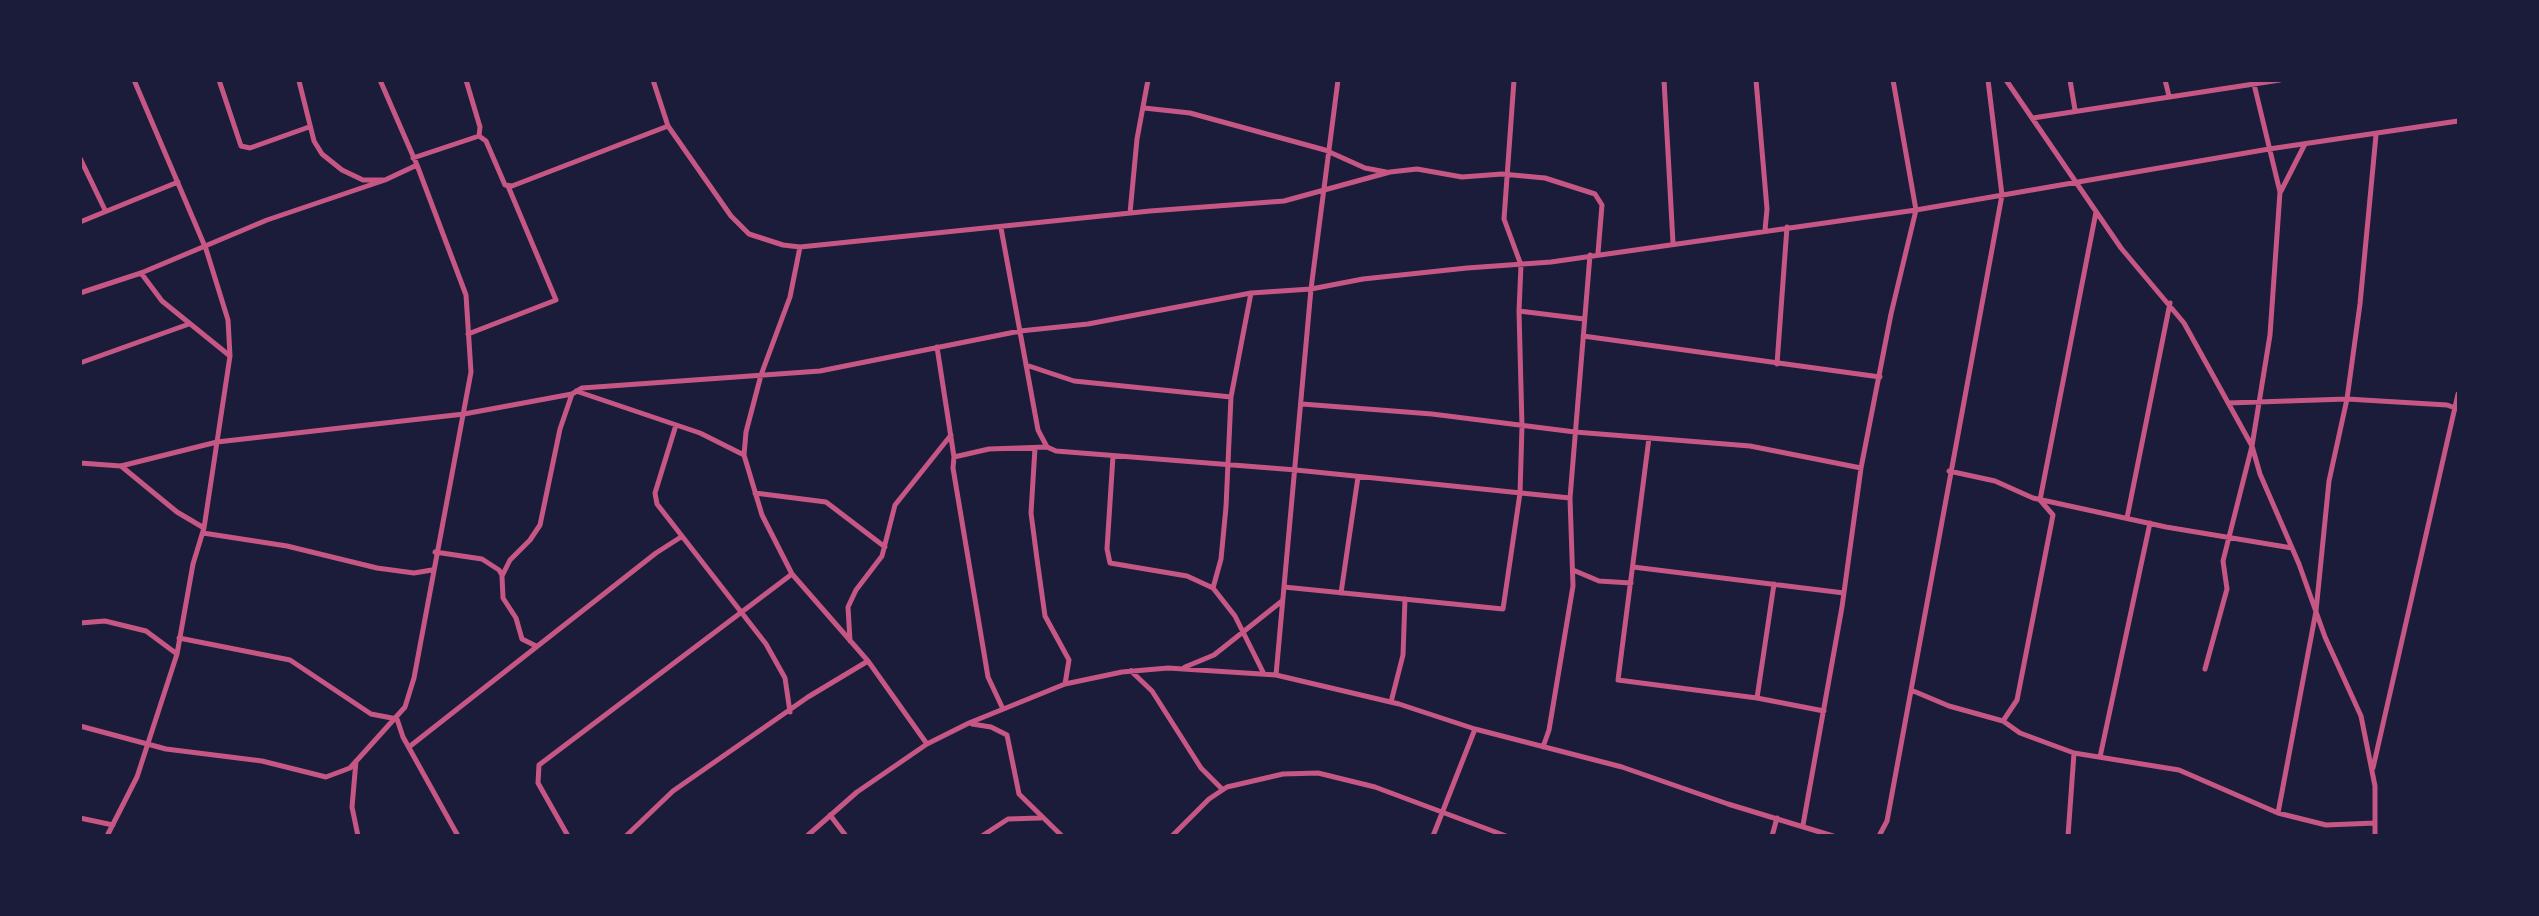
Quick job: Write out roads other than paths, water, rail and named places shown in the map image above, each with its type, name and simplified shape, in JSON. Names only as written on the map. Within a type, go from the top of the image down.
[{"type":"street","points":[[107,835],[137,777],[177,654],[192,564],[203,531],[230,356],[228,320],[205,246],[134,80]]},
{"type":"street","points":[[219,80],[241,146],[250,148],[309,127]]},
{"type":"street","points":[[80,726],[188,753],[262,761],[326,778],[343,773],[356,761],[397,719],[410,694],[471,372],[466,295],[417,165],[380,80]]},
{"type":"street","points":[[466,80],[481,127],[479,136]]},
{"type":"street","points":[[653,80],[668,126],[718,199],[749,234],[783,245],[800,247],[1130,213],[1284,201],[1390,172],[1417,169],[1462,177],[1509,175],[1545,178],[1599,197],[1602,205],[1598,253]]},
{"type":"street","points":[[1130,213],[1137,139],[1148,80]]},
{"type":"street","points":[[1276,675],[1311,289],[1338,80]]},
{"type":"street","points":[[1284,587],[1503,609],[1520,493],[1522,426],[1519,311],[1521,265],[1504,219],[1514,80]]},
{"type":"street","points":[[1664,80],[1673,243]]},
{"type":"street","points":[[1756,80],[1763,186],[1768,209],[1765,230]]},
{"type":"street","points":[[1803,825],[1844,593],[1861,468],[1891,314],[1916,210],[1893,80]]},
{"type":"street","points":[[1879,835],[1886,821],[2002,195],[1987,80]]},
{"type":"street","points":[[2006,80],[2121,248],[2170,303],[2252,446],[2264,486],[2361,716],[2372,771],[2375,835]]},
{"type":"street","points":[[2070,80],[2076,110]]},
{"type":"street","points":[[2165,80],[2169,96]]},
{"type":"street","points":[[2033,118],[2076,110],[2118,107],[2254,81],[2280,80]]},
{"type":"street","points":[[299,81],[309,127],[323,154],[342,170],[363,180],[385,180]]},
{"type":"street","points":[[2205,668],[2227,589],[2223,561],[2252,446],[2270,335],[2280,192],[2254,81]]},
{"type":"street","points":[[1144,108],[1190,113],[1328,152],[1365,168],[1390,172]]},
{"type":"street","points":[[80,463],[121,466],[217,442],[464,414],[574,393],[582,388],[820,371],[1020,331],[1088,324],[1251,293],[1311,289],[1363,279],[1467,268],[1521,265],[1916,210],[2269,149],[2459,121]]},
{"type":"street","points":[[508,186],[668,126]]},
{"type":"street","points":[[2278,813],[2316,611],[2329,481],[2347,399],[2360,304],[2376,135]]},
{"type":"street","points":[[413,158],[479,136]]},
{"type":"street","points":[[468,334],[556,300],[508,186],[485,141],[479,136]]},
{"type":"street","points":[[2280,192],[2305,144]]},
{"type":"street","points":[[80,158],[105,211]]},
{"type":"street","points":[[80,293],[141,272],[267,220],[385,180],[417,165]]},
{"type":"street","points":[[80,222],[178,182]]},
{"type":"street","points":[[2040,500],[2096,212]]},
{"type":"street","points":[[1777,364],[1787,227]]},
{"type":"street","points":[[1001,228],[1038,430],[1047,447],[1056,452],[1296,470],[1570,498]]},
{"type":"street","points":[[800,247],[790,297],[761,375],[746,432],[744,455],[772,541],[792,574],[868,661],[927,744]]},
{"type":"street","points":[[1543,747],[1549,730],[1573,586],[1570,498],[1590,255]]},
{"type":"street","points":[[141,272],[162,301],[230,356]]},
{"type":"street","points":[[1213,588],[1221,559],[1231,397],[1251,293]]},
{"type":"street","points":[[2127,518],[2170,303]]},
{"type":"street","points":[[1519,311],[1584,319]]},
{"type":"street","points":[[80,363],[189,324]]},
{"type":"street","points":[[1583,336],[1880,377]]},
{"type":"street","points":[[937,347],[954,457],[953,468],[988,677],[1003,709]]},
{"type":"street","points":[[1026,365],[1074,381],[1231,397]]},
{"type":"street","points":[[574,393],[676,425],[744,455]]},
{"type":"street","points":[[502,576],[509,560],[530,540],[540,525],[560,429],[574,393]]},
{"type":"street","points":[[2372,771],[2458,408],[2459,394]]},
{"type":"street","points":[[2228,403],[2347,399],[2448,405],[2458,408]]},
{"type":"street","points":[[1302,404],[1432,414],[1575,432],[1751,446],[1861,468]]},
{"type":"street","points":[[676,425],[656,499],[681,537],[766,644],[785,678],[790,712]]},
{"type":"street","points":[[850,641],[847,615],[851,598],[875,566],[885,547],[895,505],[951,435]]},
{"type":"street","points":[[1649,438],[1618,680],[1757,698],[1824,711]]},
{"type":"street","points":[[954,457],[989,449],[1047,447]]},
{"type":"street","points":[[1035,448],[1031,513],[1045,616],[1069,660],[1065,684]]},
{"type":"street","points":[[1113,456],[1107,549],[1110,563],[1187,576],[1213,588],[1243,631],[1265,674]]},
{"type":"street","points":[[121,466],[203,531],[287,546],[377,568],[414,573],[432,570]]},
{"type":"street","points":[[1949,471],[1995,481],[2040,500],[2292,548]]},
{"type":"street","points":[[1341,593],[1358,477]]},
{"type":"street","points":[[755,493],[826,502],[885,547]]},
{"type":"street","points":[[2003,721],[2017,700],[2053,515],[2040,500]]},
{"type":"street","points":[[2100,757],[2150,523]]},
{"type":"street","points":[[410,747],[536,646],[668,544],[681,537]]},
{"type":"street","points":[[435,552],[482,559],[499,570],[502,576],[503,598],[516,618],[522,639],[536,646]]},
{"type":"street","points":[[1633,567],[1844,593]]},
{"type":"street","points":[[1573,570],[1599,581],[1631,583]]},
{"type":"street","points":[[568,835],[538,783],[538,765],[665,667],[743,614],[792,574]]},
{"type":"street","points":[[1757,698],[1774,584]]},
{"type":"street","points":[[1391,702],[1403,655],[1405,599]]},
{"type":"street","points":[[1182,668],[1214,655],[1282,601]]},
{"type":"street","points":[[80,623],[105,621],[146,631],[177,654]]},
{"type":"street","points":[[179,638],[290,660],[372,714],[397,719]]},
{"type":"street","points":[[626,835],[673,791],[808,697],[868,661]]},
{"type":"street","points":[[807,835],[927,744],[969,723],[1065,684],[1131,671],[1182,668],[1276,675],[1391,702],[1475,729],[1622,767],[1833,835]]},
{"type":"street","points":[[1131,671],[1152,691],[1201,768],[1223,789]]},
{"type":"street","points":[[1911,690],[1950,706],[2003,721],[2020,733],[2074,753],[2179,771],[2278,813],[2326,825],[2375,823]]},
{"type":"street","points":[[397,719],[458,835]]},
{"type":"street","points":[[969,723],[991,727],[1007,735],[1019,794],[1062,835]]},
{"type":"street","points":[[1433,835],[1475,729]]},
{"type":"street","points":[[2068,835],[2074,753]]},
{"type":"street","points":[[356,761],[352,807],[358,835]]},
{"type":"street","points":[[1172,835],[1223,789],[1283,774],[1318,773],[1375,787],[1442,809],[1506,835]]},
{"type":"street","points":[[830,815],[846,835]]},
{"type":"street","points":[[80,818],[113,825]]},
{"type":"street","points":[[982,835],[1008,819],[1042,818]]},
{"type":"street","points":[[1772,835],[1777,818]]}]
